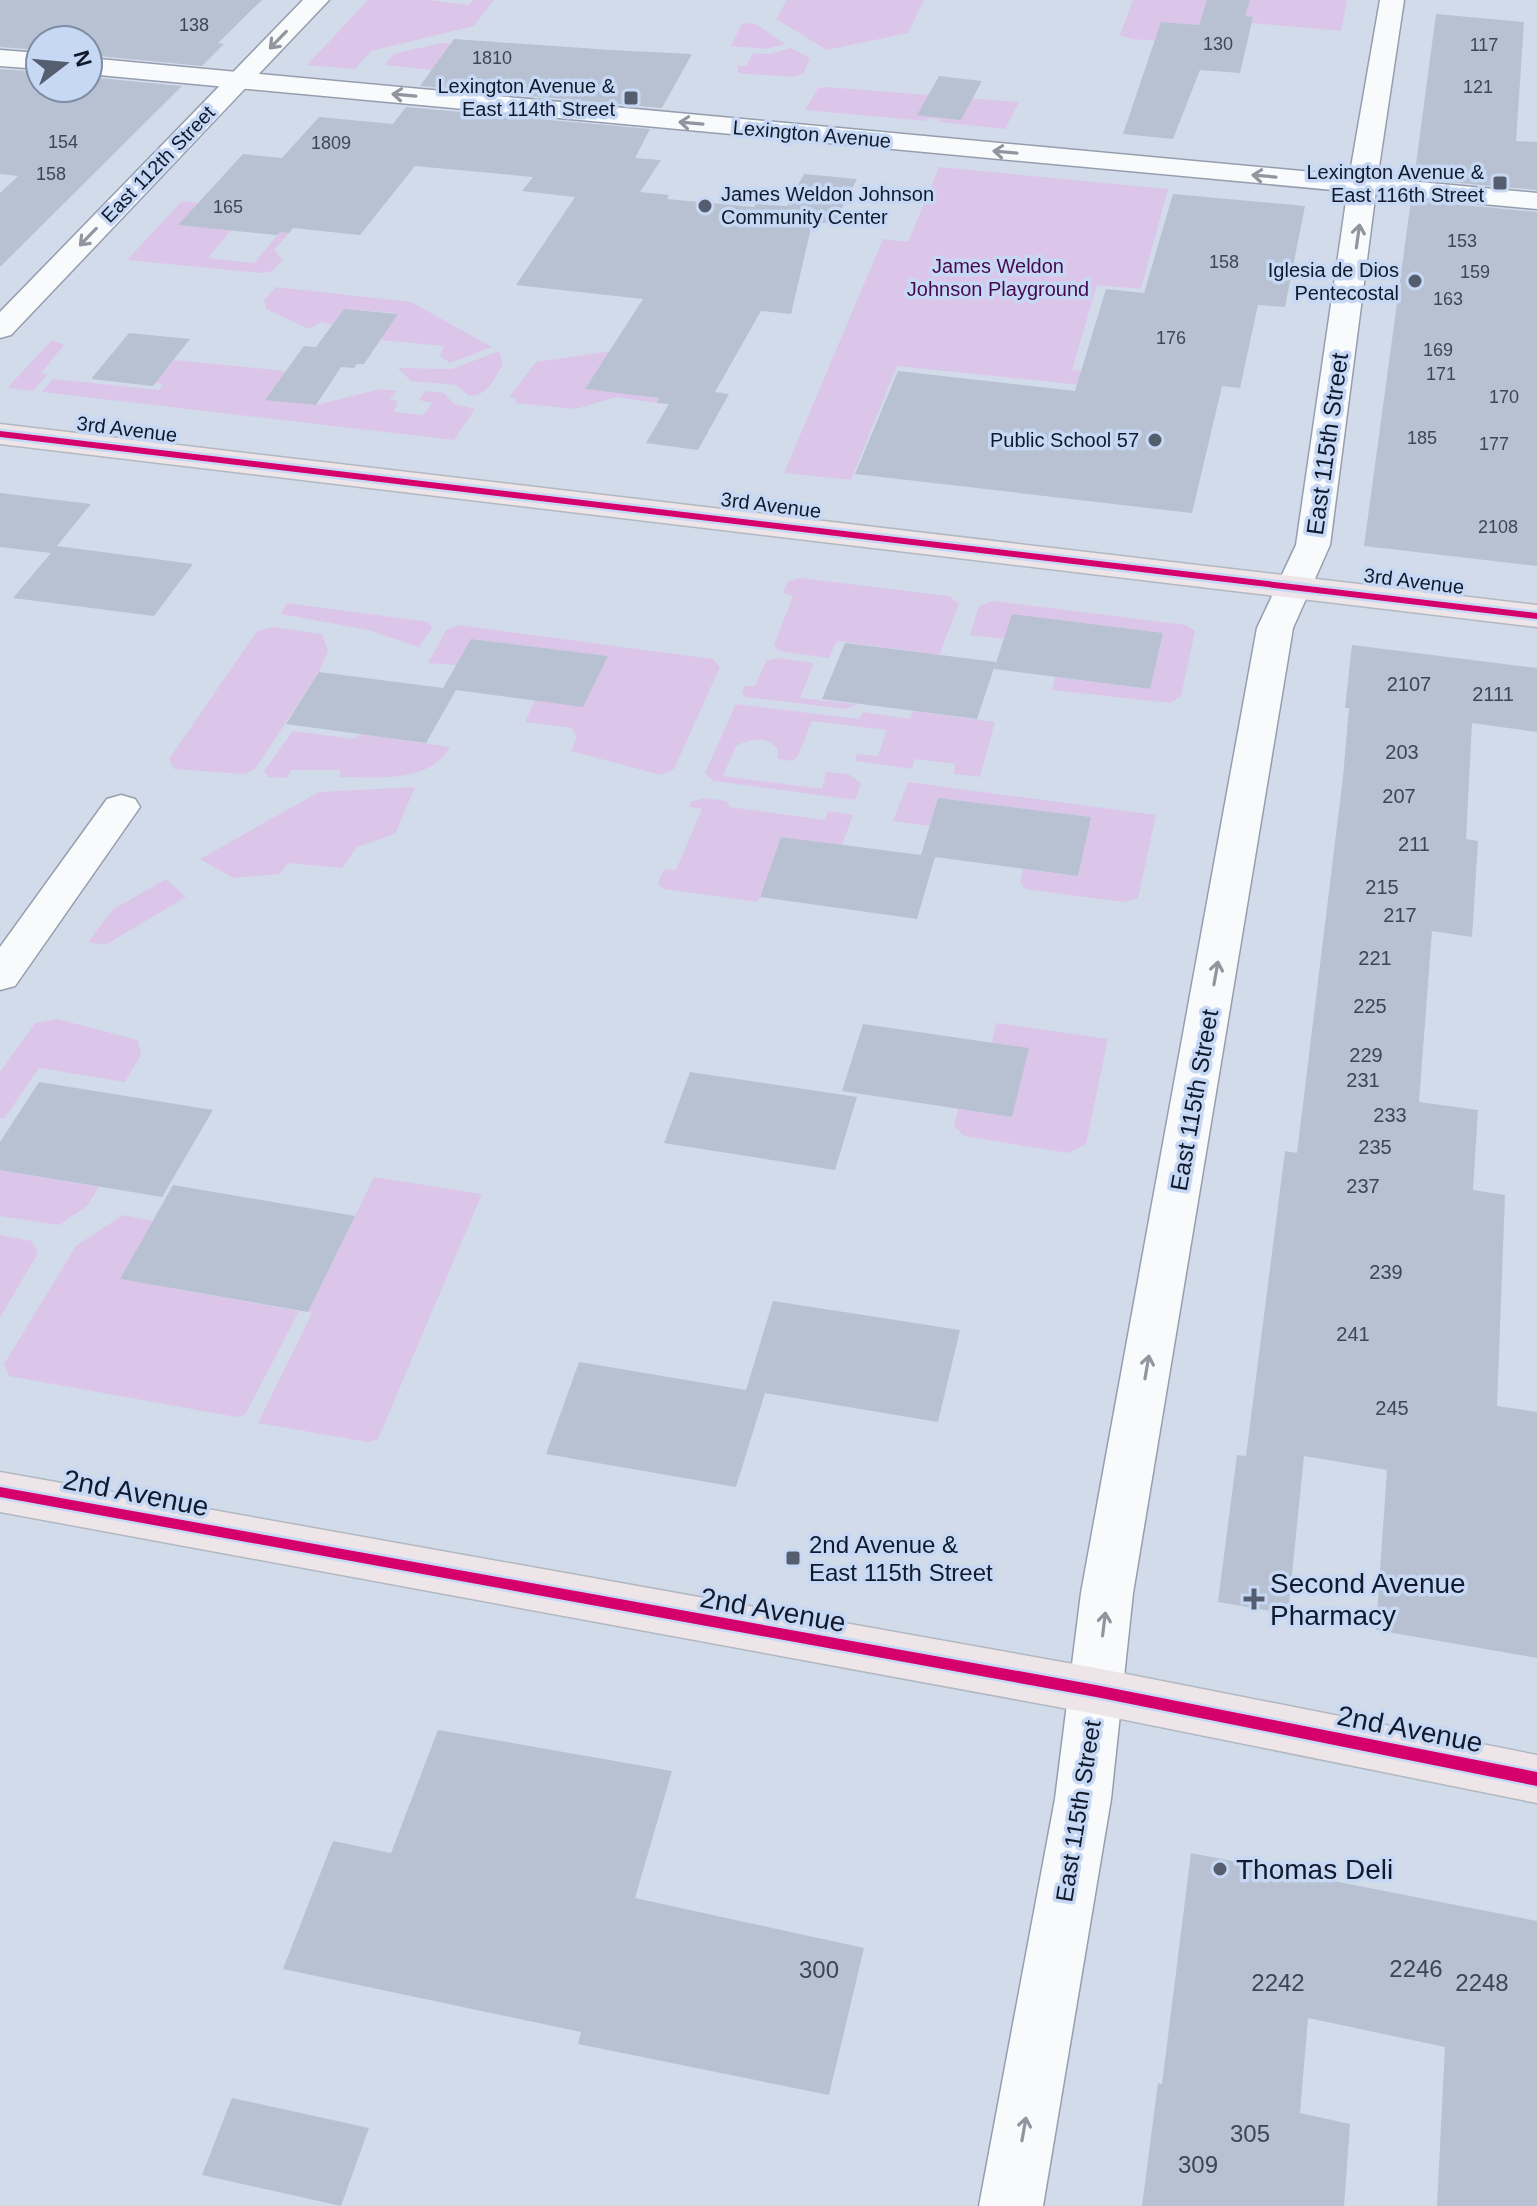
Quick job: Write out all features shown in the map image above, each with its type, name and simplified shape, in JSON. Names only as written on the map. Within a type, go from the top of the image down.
[{"type":"main road","name":"3rd Avenue","points":[[0,434],[1537,616]]},
{"type":"main road","name":"2nd Avenue","points":[[0,1492],[1096,1691],[1537,1779]]},
{"type":"street","name":"East 112th Street","points":[[0,329],[317,0]]},
{"type":"street","name":"East 115th Street","points":[[1011,2206],[1083,1799],[1107,1593],[1275,628],[1313,545],[1392,0]]},
{"type":"street","points":[[0,58],[24,60]]},
{"type":"street","name":"Lexington Avenue","points":[[104,67],[1537,201]]},
{"type":"street","points":[[0,977],[121,807]]},
{"type":"green space","points":[[368,0],[430,0],[469,5],[473,0],[494,0],[474,26],[371,51],[355,69],[307,65]]},
{"type":"green space","points":[[787,0],[924,0],[908,33],[827,50],[776,19]]},
{"type":"green space","points":[[1133,0],[1207,0],[1210,26],[1161,22],[1156,38],[1200,44],[1131,39],[1120,35]]},
{"type":"green space","points":[[1250,0],[1347,0],[1341,31],[1252,23],[1253,17],[1244,16]]},
{"type":"green space","points":[[742,23],[756,24],[785,44],[766,49],[731,46]]},
{"type":"green space","points":[[442,43],[451,44],[432,70],[385,65],[393,54]]},
{"type":"green space","points":[[791,48],[810,58],[803,74],[792,77],[738,73],[738,66],[746,66],[753,53],[769,54]]},
{"type":"green space","points":[[818,88],[1019,102],[1005,129],[939,122],[940,119],[928,118],[926,121],[805,110]]},
{"type":"green space","name":"James Weldon Johnson Playground","points":[[939,167],[1168,189],[1141,289],[1097,285],[1072,370],[1132,377],[1128,390],[897,366],[851,480],[784,473],[883,239],[908,242]]},
{"type":"green space","points":[[185,201],[198,203],[179,225],[231,230],[208,258],[254,263],[280,232],[289,233],[274,250],[283,260],[272,271],[262,273],[127,260]]},
{"type":"green space","points":[[276,287],[411,302],[492,347],[450,363],[440,356],[444,346],[380,340],[397,313],[344,309],[332,325],[321,322],[309,329],[266,309],[264,300]]},
{"type":"green space","points":[[52,340],[64,345],[41,373],[47,375],[33,391],[7,388]]},
{"type":"green space","points":[[625,349],[601,364],[586,388],[659,398],[657,403],[616,397],[576,409],[515,403],[516,398],[509,397],[536,362]]},
{"type":"green space","points":[[499,351],[503,364],[489,386],[476,395],[469,396],[456,385],[411,381],[398,368],[452,369]]},
{"type":"green space","points":[[174,360],[286,371],[316,405],[380,389],[397,391],[390,399],[398,401],[394,412],[423,415],[432,403],[419,400],[425,391],[444,393],[454,404],[475,409],[454,440],[42,392],[53,379],[159,390],[163,384],[155,383]]},
{"type":"green space","points":[[800,578],[949,596],[959,604],[939,655],[837,641],[829,658],[778,651],[774,645],[793,596],[783,593],[788,581]]},
{"type":"green space","points":[[993,601],[1186,625],[1195,631],[1181,696],[1171,703],[1052,690],[1055,677],[1149,689],[1163,633],[1012,614],[1004,639],[970,635],[979,606]]},
{"type":"green space","points":[[287,603],[429,622],[432,628],[419,647],[368,630],[281,614]]},
{"type":"green space","points":[[458,625],[713,659],[720,667],[674,769],[661,775],[571,751],[577,737],[572,728],[525,722],[535,700],[607,656],[472,639],[456,665],[428,663],[446,630]]},
{"type":"green space","points":[[274,627],[322,634],[328,651],[319,672],[255,769],[245,774],[174,769],[169,759],[257,631]]},
{"type":"green space","points":[[777,658],[814,663],[800,698],[857,704],[847,709],[745,697],[742,692],[744,686],[755,686],[766,661]]},
{"type":"green space","points":[[736,704],[859,719],[863,712],[910,719],[913,711],[995,722],[980,777],[954,774],[955,764],[915,759],[912,769],[855,761],[857,754],[878,756],[887,730],[812,721],[798,756],[792,761],[778,759],[777,748],[767,741],[752,740],[736,746],[723,776],[822,789],[826,772],[848,774],[861,783],[855,800],[713,781],[705,773]]},
{"type":"green space","points":[[293,731],[353,739],[360,734],[450,747],[441,759],[429,767],[400,776],[339,777],[340,770],[291,770],[287,778],[268,777],[264,771]]},
{"type":"green space","points":[[908,782],[1156,815],[1138,898],[1123,902],[1025,889],[1020,882],[1023,869],[1078,876],[1090,817],[938,798],[930,826],[893,821]]},
{"type":"green space","points":[[415,787],[395,834],[357,847],[342,868],[288,863],[280,874],[233,878],[200,859],[319,792]]},
{"type":"green space","points":[[704,798],[727,801],[730,807],[825,820],[828,811],[853,815],[842,845],[781,837],[758,902],[663,889],[658,883],[664,869],[676,870],[702,809],[689,807],[691,802]]},
{"type":"green space","points":[[166,879],[186,897],[105,945],[88,942],[112,910]]},
{"type":"green space","points":[[57,1019],[138,1040],[141,1055],[125,1082],[39,1068],[4,1119],[0,1118],[0,1072],[35,1023]]},
{"type":"green space","points":[[996,1023],[1108,1039],[1086,1144],[1068,1153],[964,1136],[954,1126],[958,1109],[1012,1117],[1028,1049],[992,1043]]},
{"type":"green space","points":[[0,1170],[99,1187],[87,1206],[59,1225],[0,1216]]},
{"type":"green space","points":[[374,1177],[482,1194],[378,1439],[368,1442],[258,1423],[312,1313],[308,1312]]},
{"type":"green space","points":[[123,1215],[153,1221],[121,1279],[299,1311],[245,1415],[236,1417],[9,1376],[4,1364],[76,1246]]},
{"type":"green space","points":[[0,1235],[32,1241],[38,1253],[0,1318]]},
{"type":"building","points":[[0,0],[262,0],[218,43],[224,44],[202,66],[104,57],[104,24],[24,24],[24,49],[0,47]]},
{"type":"building","points":[[1207,0],[1250,0],[1245,16],[1253,17],[1240,73],[1200,70],[1173,139],[1123,134],[1161,22],[1199,25]]},
{"type":"building","points":[[1436,14],[1524,22],[1516,141],[1537,142],[1537,190],[1414,179]]},
{"type":"building","points":[[454,39],[692,54],[662,108],[420,86]]},
{"type":"building","points":[[0,69],[24,71],[24,104],[104,104],[104,79],[182,86],[0,267],[0,193],[18,176],[0,174]]},
{"type":"building","points":[[939,76],[982,81],[961,120],[917,115]]},
{"type":"building","points":[[406,107],[650,129],[635,158],[661,160],[640,192],[669,195],[667,199],[754,207],[756,204],[787,206],[804,174],[857,179],[835,222],[812,224],[791,314],[761,311],[715,392],[729,394],[698,450],[646,443],[669,404],[657,403],[659,398],[585,389],[643,299],[516,285],[575,197],[522,191],[533,177],[415,166],[360,235],[293,228],[289,233],[280,232],[277,235],[178,225],[243,154],[282,158],[319,117],[393,124]]},
{"type":"building","points":[[1173,194],[1305,206],[1285,307],[1258,305],[1240,388],[1222,386],[1192,513],[855,474],[898,371],[1075,391],[1106,289],[1144,293]]},
{"type":"building","points":[[1411,200],[1537,212],[1537,566],[1364,546]]},
{"type":"building","points":[[344,309],[398,314],[364,364],[357,364],[354,368],[341,367],[316,405],[265,400],[304,346],[316,347]]},
{"type":"building","points":[[129,333],[190,339],[153,386],[91,379]]},
{"type":"building","points":[[0,493],[91,504],[57,546],[193,564],[154,616],[13,598],[51,553],[0,547]]},
{"type":"building","points":[[1012,614],[1163,633],[1150,689],[994,669]]},
{"type":"building","points":[[471,639],[608,656],[583,707],[456,690],[426,743],[286,724],[319,672],[443,688]]},
{"type":"building","points":[[845,643],[996,662],[977,719],[822,699]]},
{"type":"building","points":[[1352,645],[1537,668],[1537,732],[1472,723],[1466,839],[1478,841],[1472,937],[1432,931],[1419,1102],[1478,1110],[1473,1190],[1505,1195],[1497,1406],[1537,1412],[1537,1658],[1376,1630],[1387,1470],[1304,1456],[1288,1614],[1218,1602],[1237,1455],[1246,1456],[1285,1151],[1297,1153],[1343,777],[1349,708],[1345,708]]},
{"type":"building","points":[[938,798],[1091,817],[1078,876],[935,857],[917,919],[760,897],[781,837],[921,855]]},
{"type":"building","points":[[863,1024],[1029,1048],[1012,1117],[842,1091]]},
{"type":"building","points":[[690,1072],[857,1097],[835,1170],[664,1143]]},
{"type":"building","points":[[39,1082],[213,1110],[162,1197],[0,1170],[0,1142]]},
{"type":"building","points":[[173,1185],[355,1216],[308,1312],[120,1279]]},
{"type":"building","points":[[773,1301],[960,1330],[938,1422],[765,1393],[736,1487],[546,1454],[579,1362],[746,1390]]},
{"type":"building","points":[[438,1730],[672,1771],[635,1898],[864,1948],[829,2095],[578,2044],[581,2032],[283,1969],[333,1841],[391,1853]]},
{"type":"building","points":[[1191,1853],[1537,1921],[1537,2206],[1437,2206],[1445,2047],[1308,2018],[1300,2113],[1350,2124],[1344,2206],[1142,2206],[1158,2083],[1162,2084]]},
{"type":"building","points":[[232,2098],[369,2128],[341,2206],[202,2175]]},
{"type":"cycle path","points":[[0,434],[1537,616]]},
{"type":"cycle path","points":[[0,1492],[1096,1691],[1537,1779]]},
{"type":"place","name":"Lexington Avenue & East 114th Street","points":[[631,98]]},
{"type":"place","name":"Lexington Avenue & East 116th Street","points":[[1500,183]]},
{"type":"place","name":"James Weldon Johnson Community Center","points":[[705,206]]},
{"type":"place","name":"Iglesia de Dios Pentecostal","points":[[1415,281]]},
{"type":"place","name":"Public School 57","points":[[1155,440]]},
{"type":"place","name":"2nd Avenue & East 115th Street","points":[[793,1558]]},
{"type":"place","name":"Second Avenue Pharmacy","points":[[1254,1599]]},
{"type":"place","name":"Thomas Deli","points":[[1220,1869]]}]
